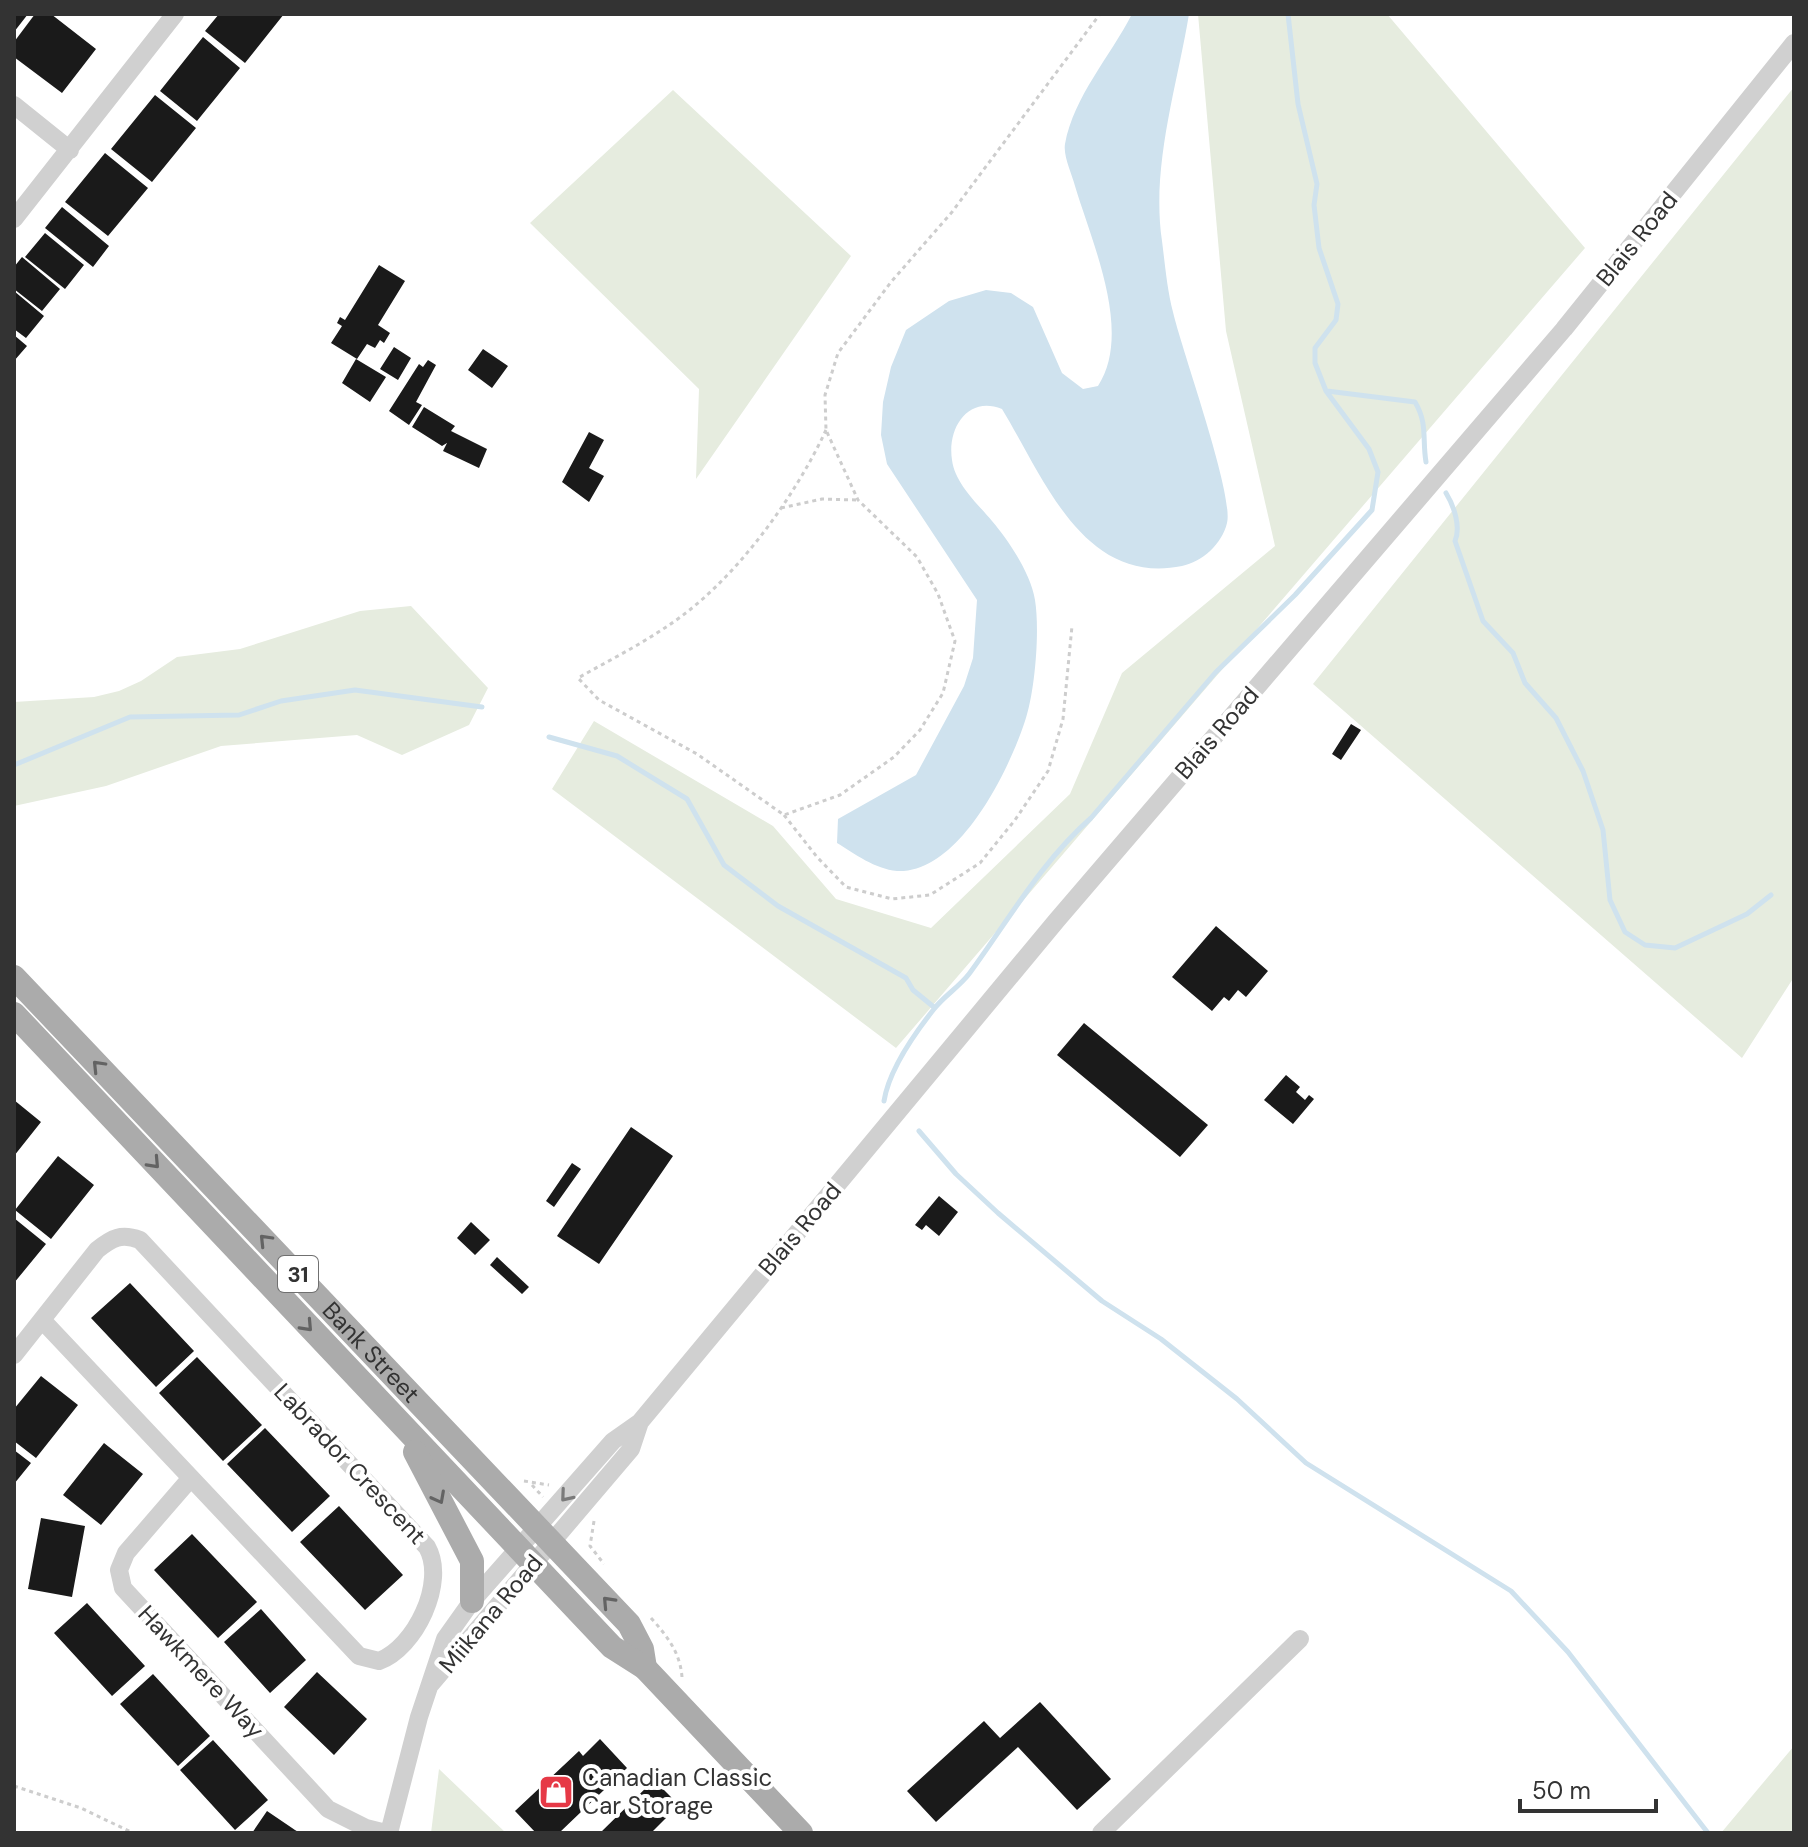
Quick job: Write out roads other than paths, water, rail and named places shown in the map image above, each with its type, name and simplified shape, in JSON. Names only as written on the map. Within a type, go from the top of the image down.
[{"type":"main road","name":"Bank Street","points":[[14,977],[629,1624],[642,1649],[645,1668]]},
{"type":"main road","name":"Bank Street","points":[[14,1014],[612,1647],[645,1668],[801,1833]]},
{"type":"main road","points":[[403,1429],[472,1561],[472,1601]]},
{"type":"street","points":[[14,219],[175,14]]},
{"type":"street","name":"Blais Road","points":[[545,1534],[631,1449],[640,1422],[1057,920],[1564,329],[1794,43]]},
{"type":"street","points":[[14,105],[70,150]]},
{"type":"street","name":"Labrador Crescent","points":[[126,1235],[152,1250],[427,1547],[434,1567],[434,1591],[401,1646],[379,1661],[365,1660],[359,1656],[43,1321],[97,1250],[112,1238],[126,1235]]},
{"type":"street","points":[[14,1355],[43,1321]]},
{"type":"street","name":"Hawkmere Way","points":[[190,1479],[126,1553],[119,1570],[123,1588],[328,1809],[366,1828],[388,1833]]},
{"type":"street","name":"Miikana Road","points":[[430,1686],[526,1555],[545,1534]]},
{"type":"street","name":"Miikana Road","points":[[388,1833],[445,1639],[472,1601],[526,1555]]},
{"type":"street","points":[[1101,1833],[1300,1639]]},
{"type":"water","points":[[1132,14],[1189,14],[1167,127],[1160,213],[1171,303],[1223,483],[1227,523],[1216,545],[1189,564],[1148,568],[1118,560],[1093,543],[1071,521],[1051,494],[1002,409],[979,407],[962,417],[951,448],[954,469],[968,493],[1012,548],[1033,590],[1037,628],[1031,694],[1025,721],[1007,766],[994,791],[961,838],[941,856],[920,867],[889,870],[837,843],[838,819],[916,775],[964,686],[973,658],[977,600],[887,464],[881,435],[883,402],[891,367],[906,330],[949,301],[986,290],[1011,293],[1033,307],[1062,373],[1083,389],[1098,386],[1108,364],[1112,340],[1111,314],[1099,260],[1065,154],[1065,144],[1084,93]]},
{"type":"waterway","points":[[884,1101],[897,1065],[919,1029],[938,1004],[969,974],[1056,853],[1091,818],[1215,673],[1295,595],[1372,510],[1378,472],[1369,449],[1326,391],[1315,363],[1315,348],[1336,320],[1338,304],[1319,248],[1314,205],[1317,184],[1298,104],[1288,14]]},
{"type":"waterway","points":[[1327,391],[1415,402],[1423,425],[1426,462]]},
{"type":"waterway","points":[[1446,493],[1456,517],[1455,541],[1483,621],[1513,653],[1525,683],[1556,718],[1583,771],[1603,830],[1610,900],[1625,932],[1645,945],[1675,948],[1747,914],[1771,895]]},
{"type":"waterway","points":[[14,765],[130,717],[239,715],[281,701],[355,690],[482,707]]},
{"type":"waterway","points":[[549,737],[617,756],[687,799],[724,865],[778,906],[906,978],[913,990],[935,1008]]},
{"type":"waterway","points":[[919,1131],[956,1174],[998,1213],[1102,1301],[1161,1339],[1237,1399],[1306,1463],[1511,1591],[1568,1652],[1708,1833]]},
{"type":"place","name":"Canadian Classic Car Storage","points":[[556,1792]]}]
